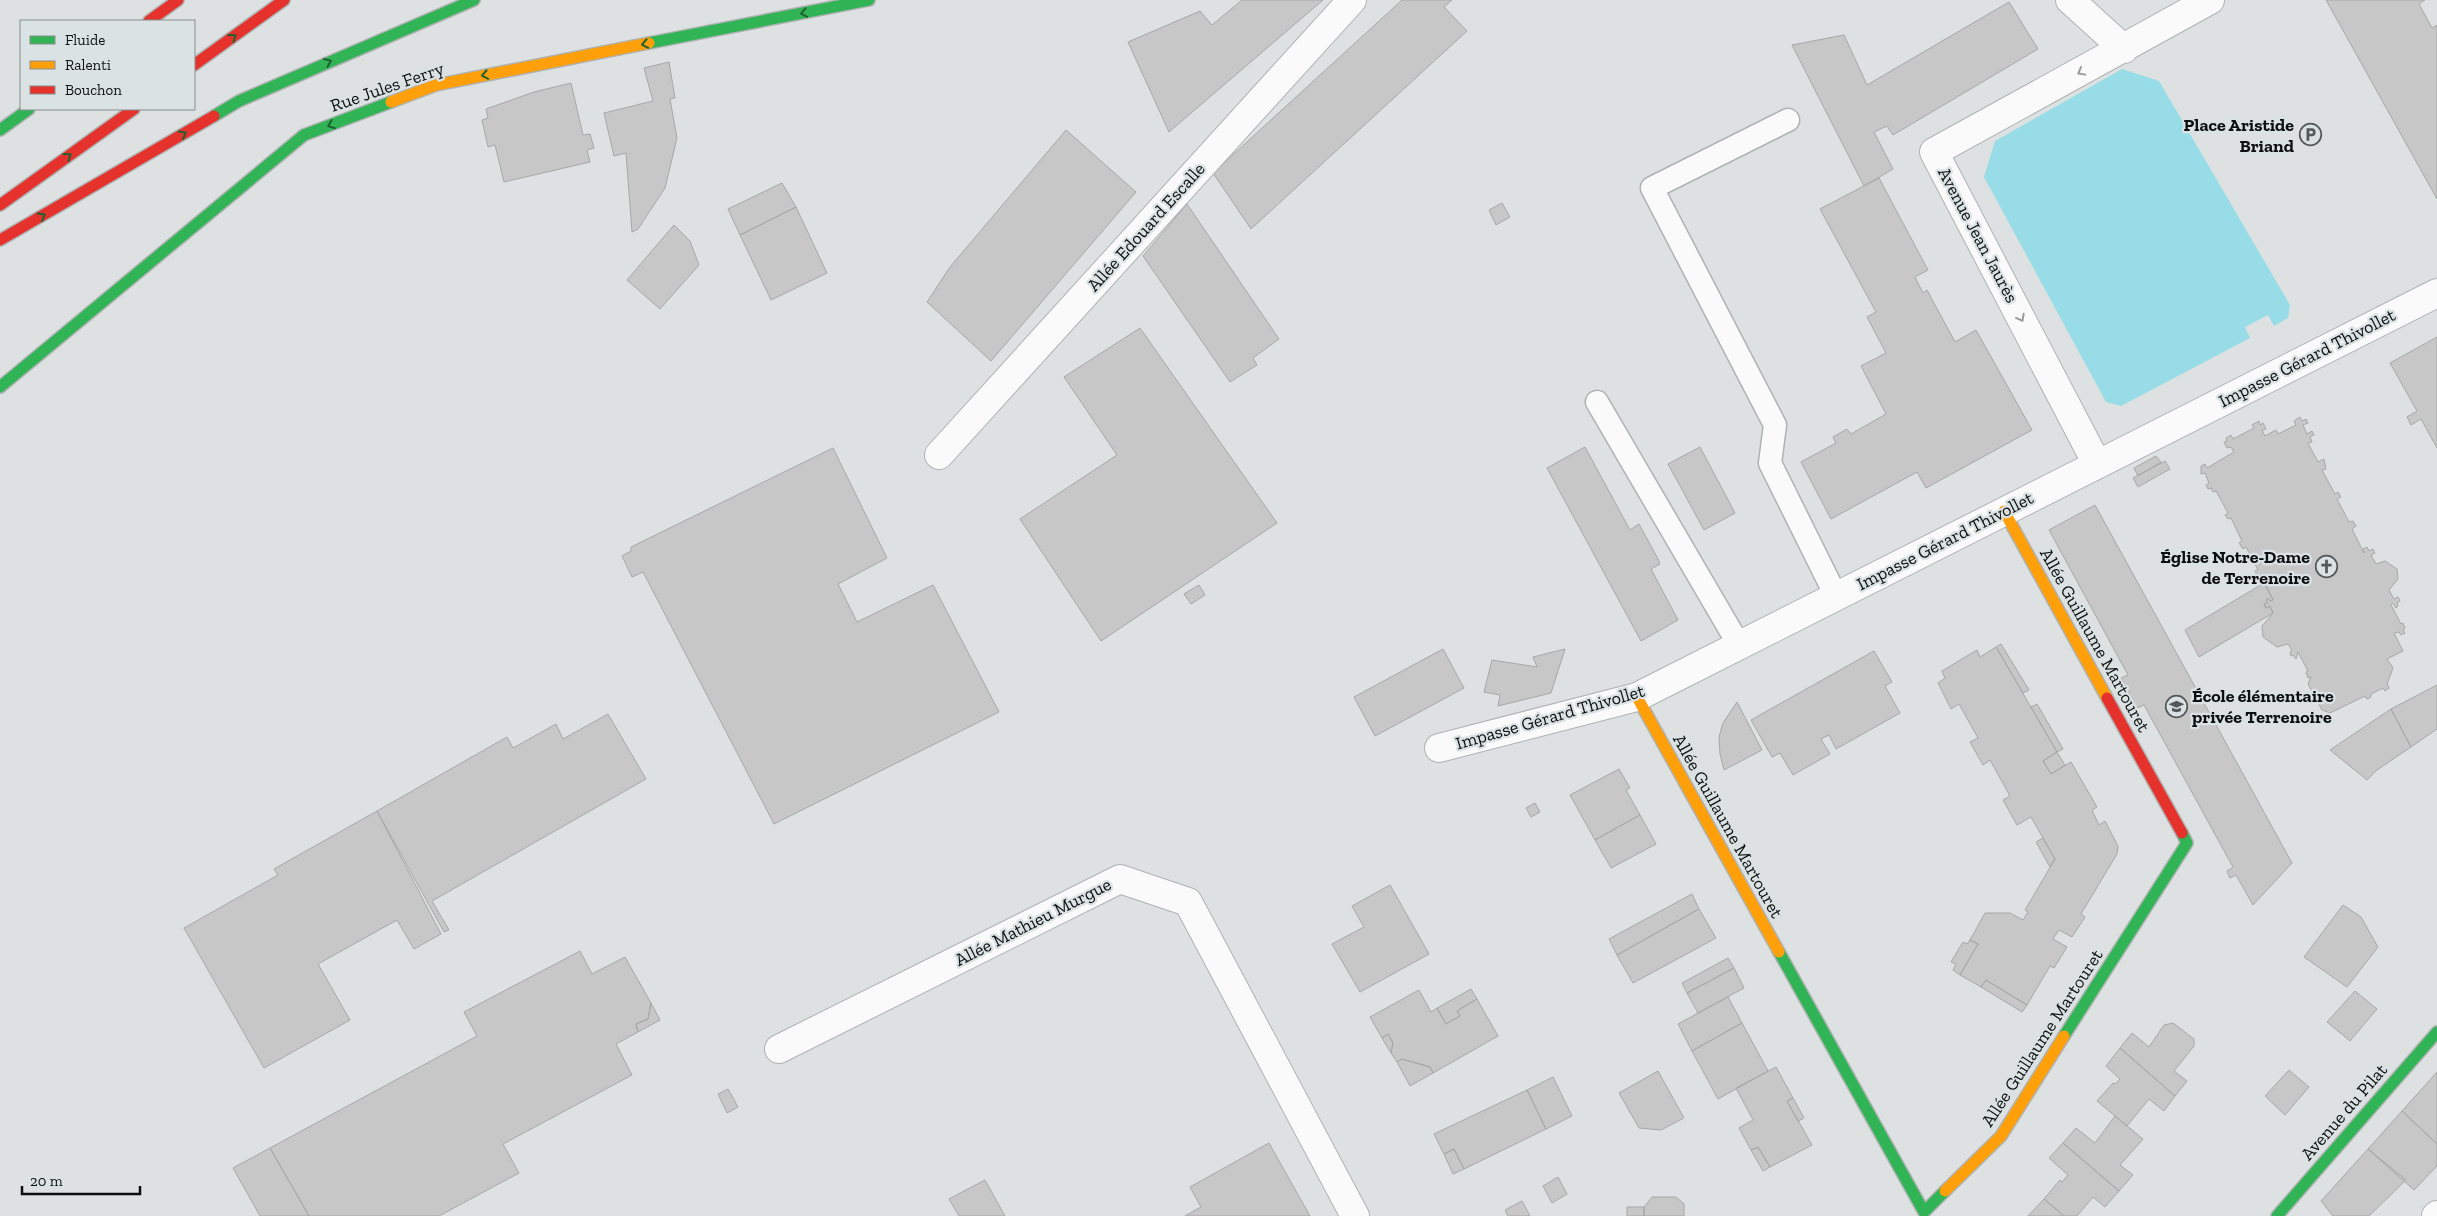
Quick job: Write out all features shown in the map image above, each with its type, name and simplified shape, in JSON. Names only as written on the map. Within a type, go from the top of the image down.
[{"type":"main road","points":[[150,20],[178,0]]},
{"type":"main road","points":[[195,64],[284,0]]},
{"type":"main road","points":[[0,240],[239,102],[474,0]]},
{"type":"main road","name":"Rue Jules Ferry","points":[[0,387],[304,135],[436,85],[869,0]]},
{"type":"main road","points":[[0,130],[28,110]]},
{"type":"main road","points":[[0,205],[133,110]]},
{"type":"main road","name":"Allée Guillaume Martouret","points":[[1636,697],[1922,1214],[2001,1136],[2187,843],[2004,511]]},
{"type":"main road","name":"Avenue du Pilat","points":[[2277,1216],[2437,1032]]},
{"type":"street","name":"Allée Edouard Escalle","points":[[939,455],[1352,0]]},
{"type":"street","points":[[2070,0],[2124,49]]},
{"type":"street","name":"Avenue Jean Jaurès","points":[[2098,464],[1934,152],[2124,49],[2193,4]]},
{"type":"street","name":"Impasse Gérard Thivollet","points":[[1439,748],[1636,697],[2437,293]]},
{"type":"street","name":"Allée Mathieu Murgue","points":[[779,1049],[1120,879],[1188,902],[1355,1216]]},
{"type":"lane","points":[[1788,120],[1652,188],[1775,425],[1770,463],[1836,596]]},
{"type":"lane","points":[[1597,402],[1740,645]]},
{"type":"shaded area","points":[[2122,69],[2159,81],[2290,305],[2288,318],[2274,326],[2268,315],[2245,327],[2250,338],[2121,406],[2106,402],[1984,177],[1995,141]]},
{"type":"building","points":[[1242,0],[1323,0],[1169,132],[1128,42],[1200,11],[1212,25]]},
{"type":"building","points":[[1402,0],[1452,0],[1444,7],[1467,31],[1251,229],[1213,173]]},
{"type":"building","points":[[2326,0],[2425,0],[2419,4],[2432,28],[2437,25],[2437,199]]},
{"type":"building","points":[[2009,2],[2038,49],[1893,135],[1887,126],[1874,132],[1893,169],[1864,186],[1792,45],[1844,35],[1867,85]]},
{"type":"building","points":[[669,62],[675,98],[670,99],[677,138],[665,188],[638,229],[632,232],[626,153],[614,156],[604,113],[653,101],[644,68]]},
{"type":"building","points":[[571,83],[583,135],[590,134],[594,148],[587,150],[590,162],[504,182],[495,145],[488,147],[482,120],[488,118],[486,109],[534,92]]},
{"type":"building","points":[[1066,130],[1136,192],[991,361],[927,302],[950,267]]},
{"type":"building","points":[[1879,178],[1928,270],[1915,277],[1923,293],[1927,290],[1955,342],[1976,330],[2032,430],[1926,488],[1917,472],[1831,519],[1801,462],[1836,443],[1833,437],[1847,429],[1851,434],[1886,414],[1861,366],[1886,353],[1867,317],[1876,312],[1820,209]]},
{"type":"building","points":[[782,183],[796,207],[740,235],[728,209]]},
{"type":"building","points":[[1502,203],[1510,217],[1496,225],[1489,210]]},
{"type":"building","points":[[1187,204],[1279,339],[1253,358],[1257,365],[1230,382],[1143,256]]},
{"type":"building","points":[[796,207],[827,273],[771,300],[740,235]]},
{"type":"building","points":[[674,225],[690,241],[699,265],[660,309],[627,280]]},
{"type":"building","points":[[1140,328],[1277,523],[1101,641],[1020,519],[1117,455],[1064,377]]},
{"type":"building","points":[[2437,337],[2437,448],[2421,419],[2411,425],[2407,417],[2417,411],[2390,363]]},
{"type":"building","name":"Église Notre-Dame de Terrenoire","points":[[2300,417],[2302,421],[2306,419],[2308,423],[2303,425],[2307,434],[2312,431],[2314,435],[2310,437],[2312,442],[2308,443],[2318,462],[2324,459],[2326,469],[2322,470],[2335,494],[2338,492],[2341,497],[2337,499],[2349,522],[2353,521],[2356,526],[2352,529],[2364,553],[2363,549],[2367,547],[2369,551],[2373,549],[2375,553],[2371,555],[2376,564],[2385,561],[2397,569],[2398,579],[2389,590],[2394,599],[2398,597],[2400,601],[2397,603],[2398,606],[2396,608],[2393,603],[2391,605],[2405,628],[2403,630],[2405,633],[2401,635],[2399,632],[2394,633],[2403,651],[2387,659],[2393,668],[2387,684],[2389,688],[2385,691],[2383,688],[2371,694],[2371,697],[2367,699],[2365,696],[2330,713],[2322,710],[2308,684],[2311,677],[2308,678],[2306,672],[2308,671],[2298,652],[2296,659],[2293,655],[2291,656],[2290,652],[2292,650],[2288,644],[2277,647],[2263,637],[2262,626],[2273,613],[2270,606],[2266,608],[2264,604],[2268,603],[2266,600],[2268,598],[2270,601],[2273,600],[2261,575],[2258,577],[2255,571],[2258,570],[2246,547],[2243,549],[2239,543],[2242,541],[2231,518],[2228,519],[2225,515],[2228,513],[2216,491],[2213,492],[2211,488],[2208,489],[2206,485],[2209,483],[2205,473],[2201,474],[2201,466],[2205,464],[2207,468],[2234,452],[2231,447],[2227,448],[2224,442],[2231,435],[2233,439],[2254,428],[2252,425],[2259,421],[2260,425],[2263,423],[2266,429],[2262,430],[2265,436],[2276,430],[2278,434],[2296,425],[2294,421]]},
{"type":"building","points":[[1585,447],[1630,530],[1639,524],[1658,559],[1660,564],[1651,569],[1678,620],[1641,641],[1547,468]]},
{"type":"building","points":[[1700,447],[1735,513],[1704,530],[1668,464]]},
{"type":"building","points":[[833,448],[887,558],[838,584],[857,622],[933,585],[999,712],[774,824],[643,572],[632,577],[622,556],[631,551],[631,547]]},
{"type":"building","points":[[2156,456],[2161,462],[2138,476],[2134,468]]},
{"type":"building","points":[[2165,461],[2170,469],[2138,487],[2133,478]]},
{"type":"building","name":"École élémentaire privée Terrenoire","points":[[2095,505],[2292,863],[2253,905],[2236,875],[2230,878],[2227,871],[2233,867],[2144,705],[2137,708],[2133,701],[2121,678],[2128,675],[2049,530]]},
{"type":"building","points":[[2264,583],[2273,600],[2270,601],[2268,598],[2266,600],[2268,603],[2264,604],[2266,608],[2270,606],[2273,613],[2199,657],[2185,630]]},
{"type":"building","points":[[1199,585],[1205,595],[1191,604],[1184,594]]},
{"type":"building","points":[[2001,644],[2029,690],[2023,693],[1996,647]]},
{"type":"building","points":[[1996,647],[2057,752],[2043,761],[2051,774],[2071,762],[2097,807],[2092,810],[2099,825],[2105,821],[2118,846],[2117,854],[2081,914],[2085,917],[2072,937],[2059,930],[2053,939],[2067,947],[2054,968],[2050,966],[2027,1005],[1986,980],[1981,987],[1960,975],[1978,944],[1970,940],[1985,913],[2010,913],[2023,920],[2028,912],[2025,910],[2055,859],[2031,817],[2017,825],[2003,800],[2010,796],[1990,760],[1983,765],[1970,742],[1978,738],[1959,704],[1951,709],[1938,683],[1945,678],[1942,671],[1977,650],[1980,657]]},
{"type":"building","points":[[1443,649],[1464,688],[1375,736],[1354,697]]},
{"type":"building","points":[[1565,649],[1551,693],[1498,706],[1500,695],[1484,692],[1492,660],[1537,667],[1533,657]]},
{"type":"building","points":[[1874,651],[1892,682],[1885,686],[1900,713],[1836,749],[1829,735],[1821,739],[1830,754],[1793,775],[1780,753],[1772,757],[1751,720]]},
{"type":"building","points":[[2437,685],[2437,729],[2411,747],[2391,709]]},
{"type":"building","points":[[1737,702],[1762,750],[1724,770],[1720,754],[1719,737],[1723,723]]},
{"type":"building","points":[[2037,704],[2063,749],[2057,752],[2031,707]]},
{"type":"building","points":[[2391,709],[2411,747],[2377,770],[2367,780],[2330,750]]},
{"type":"building","points":[[608,714],[646,779],[432,901],[449,930],[444,932],[377,811],[507,737],[513,748],[556,724],[563,739]]},
{"type":"building","points":[[2057,752],[2065,765],[2051,774],[2043,761]]},
{"type":"building","points":[[1619,769],[1630,788],[1626,790],[1640,815],[1595,840],[1570,795]]},
{"type":"building","points":[[1535,803],[1540,812],[1531,817],[1526,808]]},
{"type":"building","points":[[377,811],[441,934],[414,949],[397,920],[318,964],[350,1020],[264,1068],[184,928],[278,875],[274,869]]},
{"type":"building","points":[[1640,815],[1656,844],[1611,868],[1595,840]]},
{"type":"building","points":[[2043,838],[2055,859],[2050,867],[2036,842]]},
{"type":"building","points":[[1390,885],[1429,954],[1360,992],[1332,944],[1364,927],[1352,906]]},
{"type":"building","points":[[1692,894],[1699,909],[1617,955],[1609,939]]},
{"type":"building","points":[[2343,905],[2361,917],[2378,947],[2347,987],[2304,957]]},
{"type":"building","points":[[1699,909],[1716,938],[1633,983],[1617,955]]},
{"type":"building","points":[[1970,940],[1978,944],[1960,975],[1953,970],[1956,964],[1951,962],[1963,942],[1967,944]]},
{"type":"building","points":[[580,951],[592,974],[625,957],[651,1003],[648,1019],[636,1024],[638,1032],[616,1044],[632,1075],[503,1144],[519,1173],[439,1216],[309,1216],[270,1148],[477,1036],[464,1012]]},
{"type":"building","points":[[1728,958],[1734,968],[1687,993],[1682,983]]},
{"type":"building","points":[[1734,968],[1744,988],[1698,1013],[1687,993]]},
{"type":"building","points":[[1986,980],[2027,1005],[2022,1012],[1981,987]]},
{"type":"building","points":[[1471,989],[1477,999],[1457,1011],[1460,1016],[1446,1024],[1437,1008]]},
{"type":"building","points":[[1419,990],[1431,1012],[1437,1008],[1446,1024],[1460,1016],[1457,1011],[1477,999],[1498,1036],[1433,1073],[1430,1067],[1402,1059],[1397,1062],[1391,1053],[1393,1043],[1388,1034],[1382,1038],[1370,1017]]},
{"type":"building","points":[[2355,991],[2377,1009],[2350,1041],[2327,1022]]},
{"type":"building","points":[[1728,997],[1742,1023],[1692,1051],[1678,1024]]},
{"type":"building","points":[[651,1003],[660,1020],[638,1032],[636,1024],[648,1019]]},
{"type":"building","points":[[1742,1023],[1768,1071],[1718,1099],[1692,1051]]},
{"type":"building","points":[[2173,1023],[2194,1039],[2194,1046],[2174,1071],[2187,1081],[2175,1096],[2120,1048],[2132,1033],[2149,1047],[2164,1025]]},
{"type":"building","points":[[1388,1034],[1393,1043],[1391,1053],[1382,1038]]},
{"type":"building","points":[[2120,1048],[2175,1096],[2164,1111],[2149,1099],[2127,1126],[2097,1101],[2113,1083],[2115,1084],[2120,1079],[2106,1066]]},
{"type":"building","points":[[1402,1059],[1430,1067],[1433,1073],[1410,1086],[1397,1062]]},
{"type":"building","points":[[1776,1067],[1793,1098],[1787,1101],[1812,1145],[1770,1167],[1758,1147],[1751,1150],[1739,1128],[1753,1120],[1736,1088]]},
{"type":"building","points":[[2289,1070],[2309,1087],[2285,1115],[2265,1096]]},
{"type":"building","points":[[1658,1071],[1684,1118],[1661,1130],[1639,1128],[1619,1093]]},
{"type":"building","points":[[2437,1072],[2437,1144],[2402,1111]]},
{"type":"building","points":[[1553,1077],[1572,1116],[1546,1129],[1527,1090]]},
{"type":"building","points":[[728,1089],[738,1107],[727,1113],[718,1094]]},
{"type":"building","points":[[1527,1090],[1546,1129],[1464,1169],[1454,1149],[1444,1154],[1434,1134]]},
{"type":"building","points":[[1793,1098],[1804,1118],[1798,1121],[1787,1101]]},
{"type":"building","points":[[2402,1111],[2437,1144],[2437,1166],[2414,1190],[2368,1149]]},
{"type":"building","points":[[2115,1116],[2143,1139],[2120,1165],[2133,1175],[2119,1191],[2063,1143],[2076,1128],[2095,1143]]},
{"type":"building","points":[[1269,1143],[1310,1216],[1185,1216],[1201,1207],[1190,1187]]},
{"type":"building","points":[[2063,1143],[2119,1191],[2105,1207],[2093,1197],[2077,1216],[2064,1216],[2044,1199],[2060,1180],[2062,1182],[2068,1175],[2049,1158]]},
{"type":"building","points":[[1758,1147],[1770,1167],[1763,1171],[1751,1150]]},
{"type":"building","points":[[270,1148],[309,1216],[260,1216],[233,1168]]},
{"type":"building","points":[[1454,1149],[1464,1169],[1453,1174],[1444,1154]]},
{"type":"building","points":[[2368,1149],[2406,1180],[2369,1216],[2333,1216],[2321,1201]]},
{"type":"building","points":[[1558,1177],[1567,1194],[1552,1203],[1543,1186]]},
{"type":"building","points":[[985,1180],[1005,1216],[959,1216],[949,1199]]},
{"type":"building","points":[[1652,1197],[1676,1197],[1684,1204],[1684,1216],[1644,1216],[1644,1207]]},
{"type":"building","points":[[2044,1199],[2064,1216],[2028,1216]]},
{"type":"building","points":[[1522,1201],[1530,1216],[1508,1216],[1505,1210]]},
{"type":"building","points":[[1627,1207],[1644,1207],[1644,1216],[1627,1216]]},
{"type":"traffic: fast","points":[[214,116],[239,101],[474,0]]},
{"type":"traffic: fast","points":[[649,43],[869,0]]},
{"type":"traffic: fast","points":[[0,387],[304,135],[391,102]]},
{"type":"traffic: fast","points":[[0,130],[28,110]]},
{"type":"traffic: fast","points":[[2064,1036],[2187,843],[2182,833]]},
{"type":"traffic: fast","points":[[1779,952],[1924,1212],[1945,1191]]},
{"type":"traffic: fast","points":[[2277,1216],[2437,1032]]},
{"type":"traffic: slow","points":[[391,102],[436,85],[649,43]]},
{"type":"traffic: slow","points":[[2004,511],[2107,698]]},
{"type":"traffic: slow","points":[[1637,697],[1779,952]]},
{"type":"traffic: slow","points":[[1945,1191],[2001,1136],[2064,1036]]},
{"type":"traffic: jam","points":[[150,20],[178,0]]},
{"type":"traffic: jam","points":[[195,64],[284,0]]},
{"type":"traffic: jam","points":[[0,205],[133,110]]},
{"type":"traffic: jam","points":[[0,240],[214,116]]},
{"type":"traffic: jam","points":[[2107,698],[2182,833]]},
{"type":"place","name":"Place Aristide Briand","points":[[2310,135]]},
{"type":"place","name":"Église Notre-Dame de Terrenoire","points":[[2326,567]]},
{"type":"place","name":"École élémentaire privée Terrenoire","points":[[2176,706]]}]
